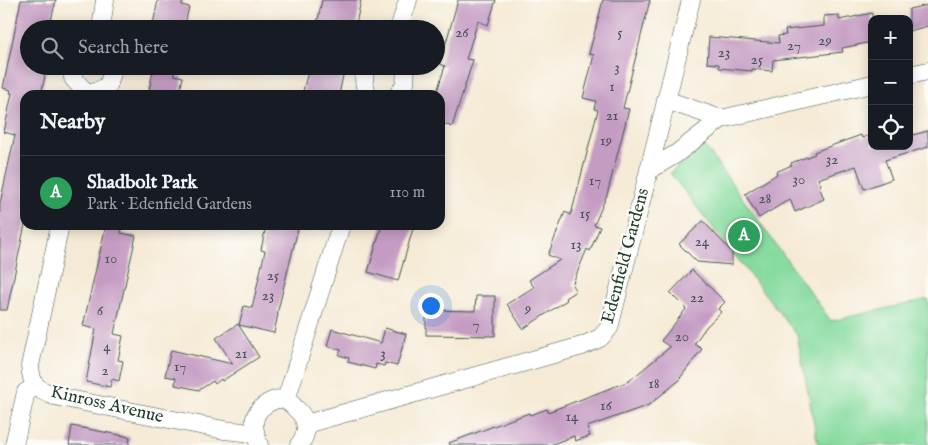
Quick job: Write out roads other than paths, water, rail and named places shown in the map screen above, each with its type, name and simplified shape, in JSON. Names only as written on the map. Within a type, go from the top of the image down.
[{"type":"street","points":[[102,20],[105,0]]},
{"type":"street","points":[[402,20],[408,0]]},
{"type":"street","points":[[649,170],[691,0]]},
{"type":"street","points":[[913,74],[928,71]]},
{"type":"street","points":[[74,75],[74,78],[84,90]]},
{"type":"street","points":[[99,90],[108,86],[111,75]]},
{"type":"street","points":[[364,75],[366,90]]},
{"type":"street","points":[[401,90],[405,84],[406,75]]},
{"type":"street","name":"Edenfield Gardens","points":[[306,424],[573,349],[600,338],[610,328],[649,170],[676,154],[722,118],[868,85]]},
{"type":"street","points":[[666,100],[722,118]]},
{"type":"street","name":"Kinross Avenue","points":[[59,230],[30,366],[32,381],[36,388],[54,396],[224,430],[257,439]]},
{"type":"street","points":[[286,400],[339,230]]},
{"type":"street","points":[[14,445],[26,392],[36,388]]},
{"type":"street","points":[[257,439],[255,417],[265,405],[275,400],[286,400],[302,412],[306,424],[305,437],[299,445]]},
{"type":"place","name":"Shadbolt Park","points":[[744,236]]}]
